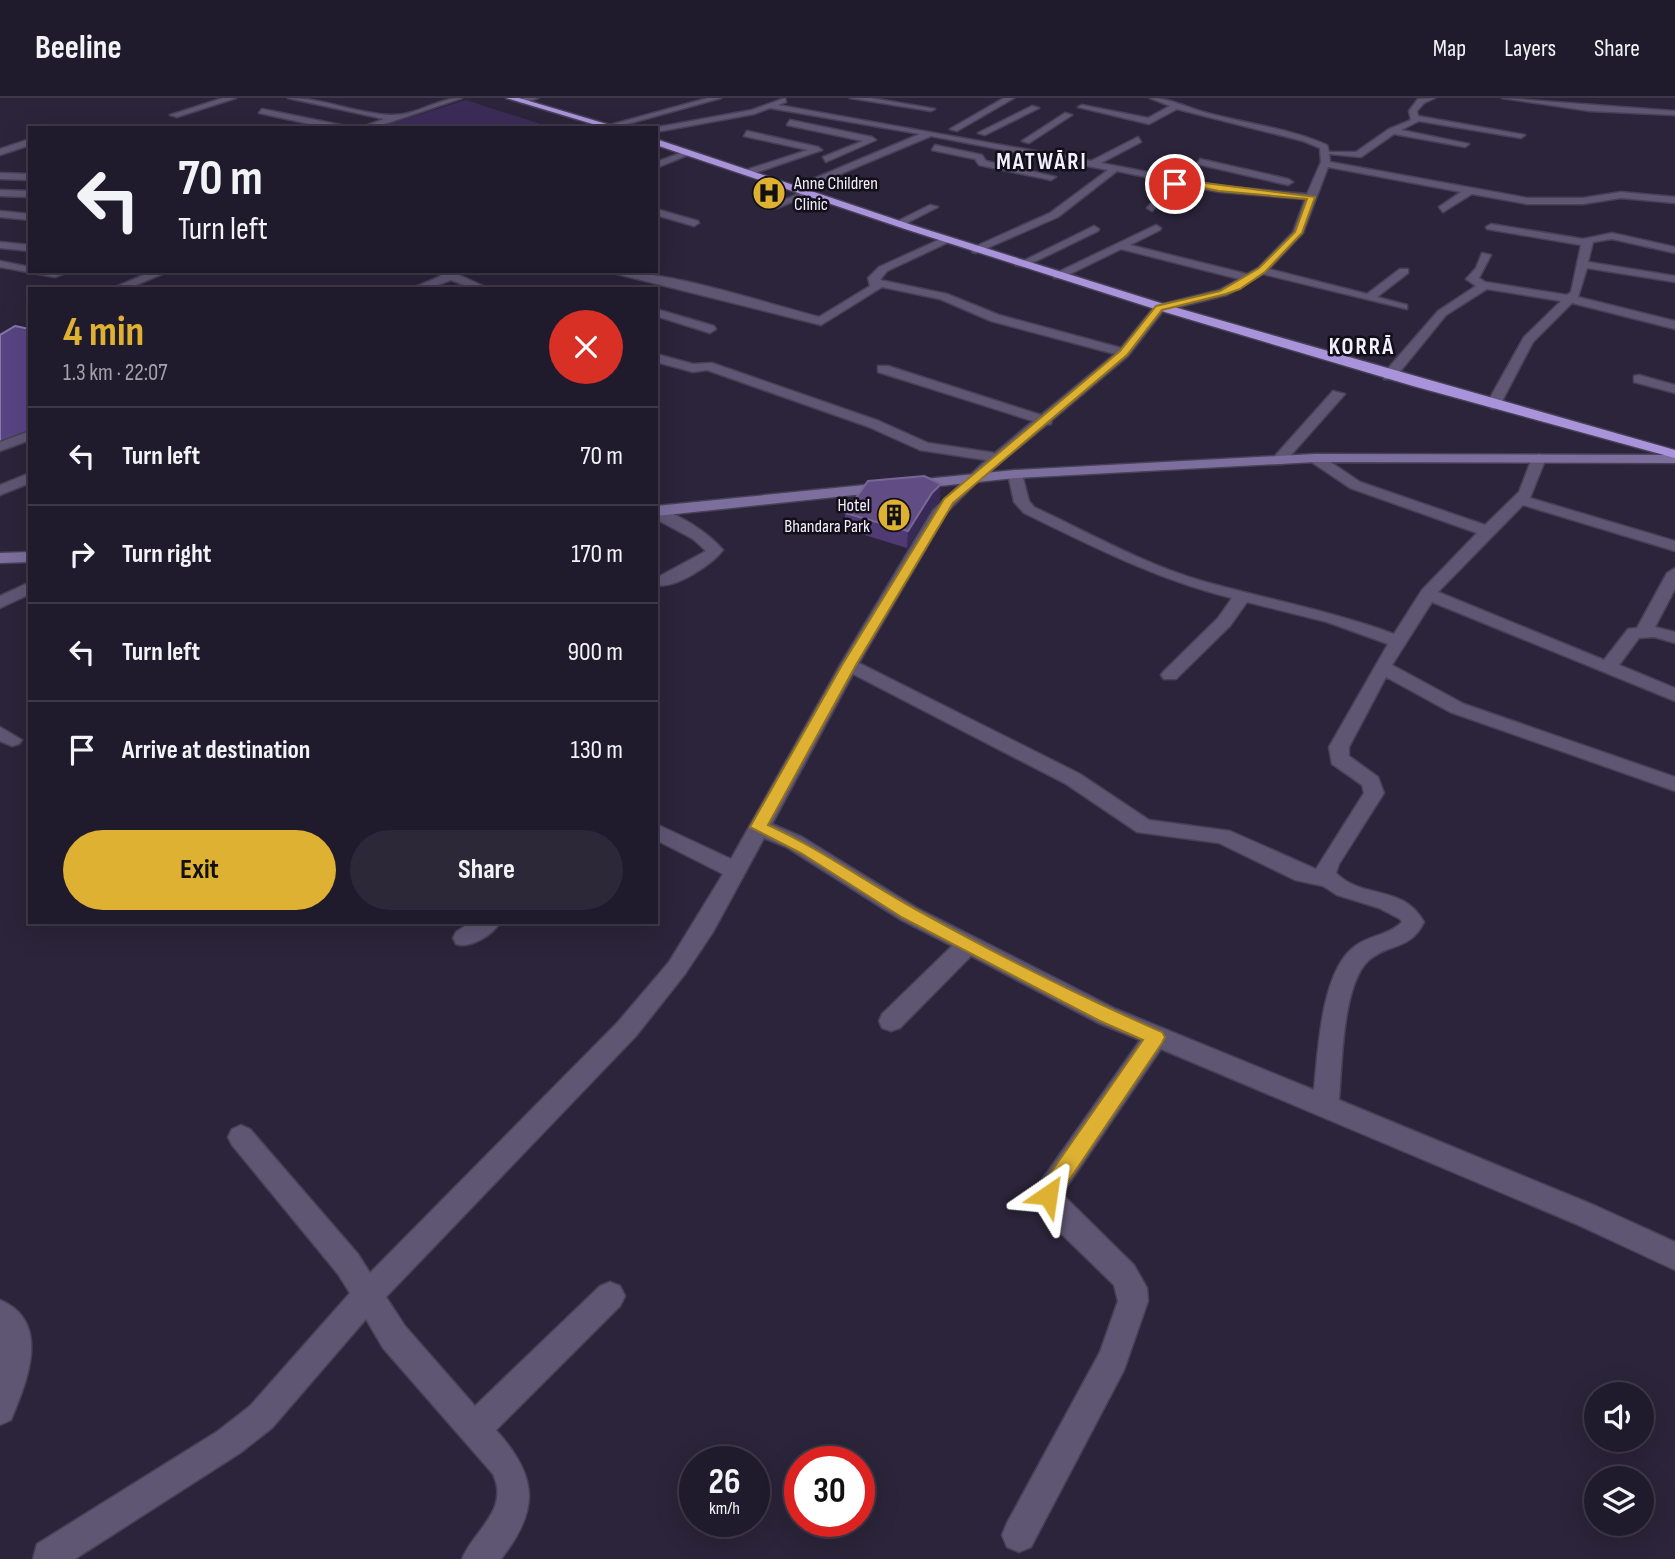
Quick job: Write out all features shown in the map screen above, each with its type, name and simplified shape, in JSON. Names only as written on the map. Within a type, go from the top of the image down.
[{"type":"highway","points":[[510,98],[610,126]]},
{"type":"highway","points":[[658,143],[1020,265],[1159,308],[1675,456]]},
{"type":"main road","points":[[658,512],[1015,474],[1315,458],[1675,456]]},
{"type":"main road","points":[[0,558],[28,557]]},
{"type":"street","points":[[174,115],[232,98]]},
{"type":"street","points":[[292,98],[393,118]]},
{"type":"street","points":[[522,101],[534,98]]},
{"type":"street","points":[[617,126],[717,98]]},
{"type":"street","points":[[658,129],[747,113],[788,98]]},
{"type":"street","points":[[854,98],[931,109]]},
{"type":"street","points":[[954,129],[1010,98]]},
{"type":"street","points":[[1154,98],[1306,139],[1327,152],[1357,155],[1392,131],[1415,121],[1415,118]]},
{"type":"street","points":[[1415,118],[1412,113],[1418,103],[1431,98]]},
{"type":"street","points":[[1506,98],[1579,108],[1675,113]]},
{"type":"street","points":[[1571,98],[1587,101]]},
{"type":"street","points":[[370,126],[452,99]]},
{"type":"street","points":[[884,110],[896,104]]},
{"type":"street","points":[[770,106],[1117,167],[1219,189],[1312,192]]},
{"type":"street","points":[[1082,107],[1149,121],[1176,106]]},
{"type":"street","points":[[982,133],[1035,108]]},
{"type":"street","points":[[262,111],[332,126]]},
{"type":"street","points":[[747,113],[771,118]]},
{"type":"street","points":[[860,121],[872,115]]},
{"type":"street","points":[[1026,141],[1068,115]]},
{"type":"street","points":[[1157,117],[1168,119]]},
{"type":"street","points":[[1415,118],[1521,135]]},
{"type":"street","points":[[783,121],[872,140]]},
{"type":"street","points":[[826,159],[901,128]]},
{"type":"street","points":[[774,206],[928,133],[954,129],[1064,147]]},
{"type":"street","points":[[1392,131],[1465,144]]},
{"type":"street","points":[[747,134],[818,150],[749,172]]},
{"type":"street","points":[[1094,163],[1138,140]]},
{"type":"street","points":[[0,152],[28,143]]},
{"type":"street","points":[[905,143],[976,156],[983,163],[1051,177]]},
{"type":"street","points":[[49,1556],[261,1418],[367,1296],[627,1029],[677,968],[736,871],[849,665],[941,510],[972,479],[1046,421],[1124,353],[1159,308],[1223,293],[1262,270],[1298,233],[1325,164],[1327,152]]},
{"type":"street","points":[[658,164],[689,153]]},
{"type":"street","points":[[1200,162],[1312,192]]},
{"type":"street","points":[[1325,164],[1527,201],[1583,201],[1622,195],[1675,200]]},
{"type":"street","points":[[976,250],[1054,215],[1117,167]]},
{"type":"street","points":[[0,176],[28,177]]},
{"type":"street","points":[[1152,208],[1177,181]]},
{"type":"street","points":[[1443,209],[1455,198],[1473,190]]},
{"type":"street","points":[[0,193],[28,194]]},
{"type":"street","points":[[897,224],[933,207]]},
{"type":"street","points":[[658,213],[694,223]]},
{"type":"street","points":[[0,214],[28,217]]},
{"type":"street","points":[[1491,227],[1587,243]]},
{"type":"street","points":[[1058,276],[1156,228]]},
{"type":"street","points":[[1020,265],[1094,229]]},
{"type":"street","points":[[1493,405],[1528,340],[1578,289],[1587,243],[1593,237],[1602,236],[1675,250]]},
{"type":"street","points":[[628,273],[821,321],[874,289],[876,275],[883,269],[945,240]]},
{"type":"street","points":[[1117,245],[1250,278]]},
{"type":"street","points":[[0,246],[28,248]]},
{"type":"street","points":[[1486,255],[1472,279],[1482,285],[1503,286],[1570,299],[1675,325]]},
{"type":"street","points":[[0,264],[28,270]]},
{"type":"street","points":[[1583,264],[1675,279]]},
{"type":"street","points":[[1262,270],[1371,296],[1403,307]]},
{"type":"street","points":[[1371,296],[1404,271]]},
{"type":"street","points":[[121,287],[159,273]]},
{"type":"street","points":[[420,287],[445,273],[480,287]]},
{"type":"street","points":[[874,282],[943,296],[987,315],[1124,353]]},
{"type":"street","points":[[1389,376],[1442,313],[1482,285]]},
{"type":"street","points":[[713,293],[702,301],[766,320]]},
{"type":"street","points":[[658,314],[710,329]]},
{"type":"street","points":[[658,359],[692,368],[708,366],[874,424],[925,447],[999,458]]},
{"type":"street","points":[[883,369],[1046,421]]},
{"type":"street","points":[[1639,379],[1675,389]]},
{"type":"street","points":[[1278,461],[1338,394]]},
{"type":"street","points":[[0,447],[28,436]]},
{"type":"street","points":[[1315,458],[1355,485],[1487,531]]},
{"type":"street","points":[[1327,879],[1328,863],[1374,793],[1371,782],[1342,763],[1338,752],[1382,667],[1428,594],[1487,531],[1521,500],[1531,486],[1539,458]]},
{"type":"street","points":[[1015,474],[1022,502],[1034,513],[1171,575],[1241,598],[1333,618],[1398,642]]},
{"type":"street","points":[[0,491],[28,478]]},
{"type":"street","points":[[1521,500],[1675,546]]},
{"type":"street","points":[[658,513],[699,536],[715,550],[708,559],[664,581]]},
{"type":"street","points":[[1644,631],[1673,581]]},
{"type":"street","points":[[0,603],[28,588]]},
{"type":"street","points":[[1428,594],[1675,695]]},
{"type":"street","points":[[1170,675],[1224,622],[1241,598]]},
{"type":"street","points":[[1608,667],[1634,633],[1644,631],[1675,638]]},
{"type":"street","points":[[849,665],[1073,779],[1144,827],[1223,836],[1303,874],[1327,879],[1345,889],[1404,910],[1413,922],[1409,931],[1363,951],[1352,965],[1338,1011],[1325,1107]]},
{"type":"street","points":[[1382,667],[1457,708],[1675,785]]},
{"type":"street","points":[[758,827],[800,845],[901,909],[1107,1016],[1586,1215],[1675,1256]]},
{"type":"street","points":[[658,832],[736,871]]},
{"type":"street","points":[[464,939],[486,924]]},
{"type":"street","points":[[891,1021],[969,944]]},
{"type":"street","points":[[1019,1535],[1113,1359],[1133,1301],[1132,1287],[1124,1275],[1049,1203],[1048,1191],[1156,1037]]},
{"type":"street","points":[[242,1137],[348,1264],[394,1337],[504,1462],[514,1478],[516,1492],[508,1519],[479,1559]]},
{"type":"street","points":[[474,1430],[610,1296]]},
{"type":"street","points":[[0,1315],[12,1322],[19,1337],[0,1409]]},
{"type":"shaded area","points":[[466,100],[547,126],[382,126]]},
{"type":"shaded area","points":[[15,326],[28,329],[28,432],[0,443],[0,335]]},
{"type":"building","points":[[924,476],[941,484],[932,493],[908,531],[845,513],[868,481]]},
{"type":"place","name":"Anne Children Clinic","points":[[769,193]]},
{"type":"place","name":"Hotel Bhandara Park","points":[[894,515]]},
{"type":"district","name":"MATWĀRI","points":[[1042,162]]},
{"type":"district","name":"KORRĀ","points":[[1362,347]]},
{"type":"route","points":[[1048,1195],[1050,1187],[1156,1037],[1107,1016],[909,914],[807,849],[758,827],[849,665],[948,501],[1124,353],[1159,308],[1223,293],[1262,270],[1298,233],[1311,197],[1219,189],[1177,181],[1175,184]]}]
